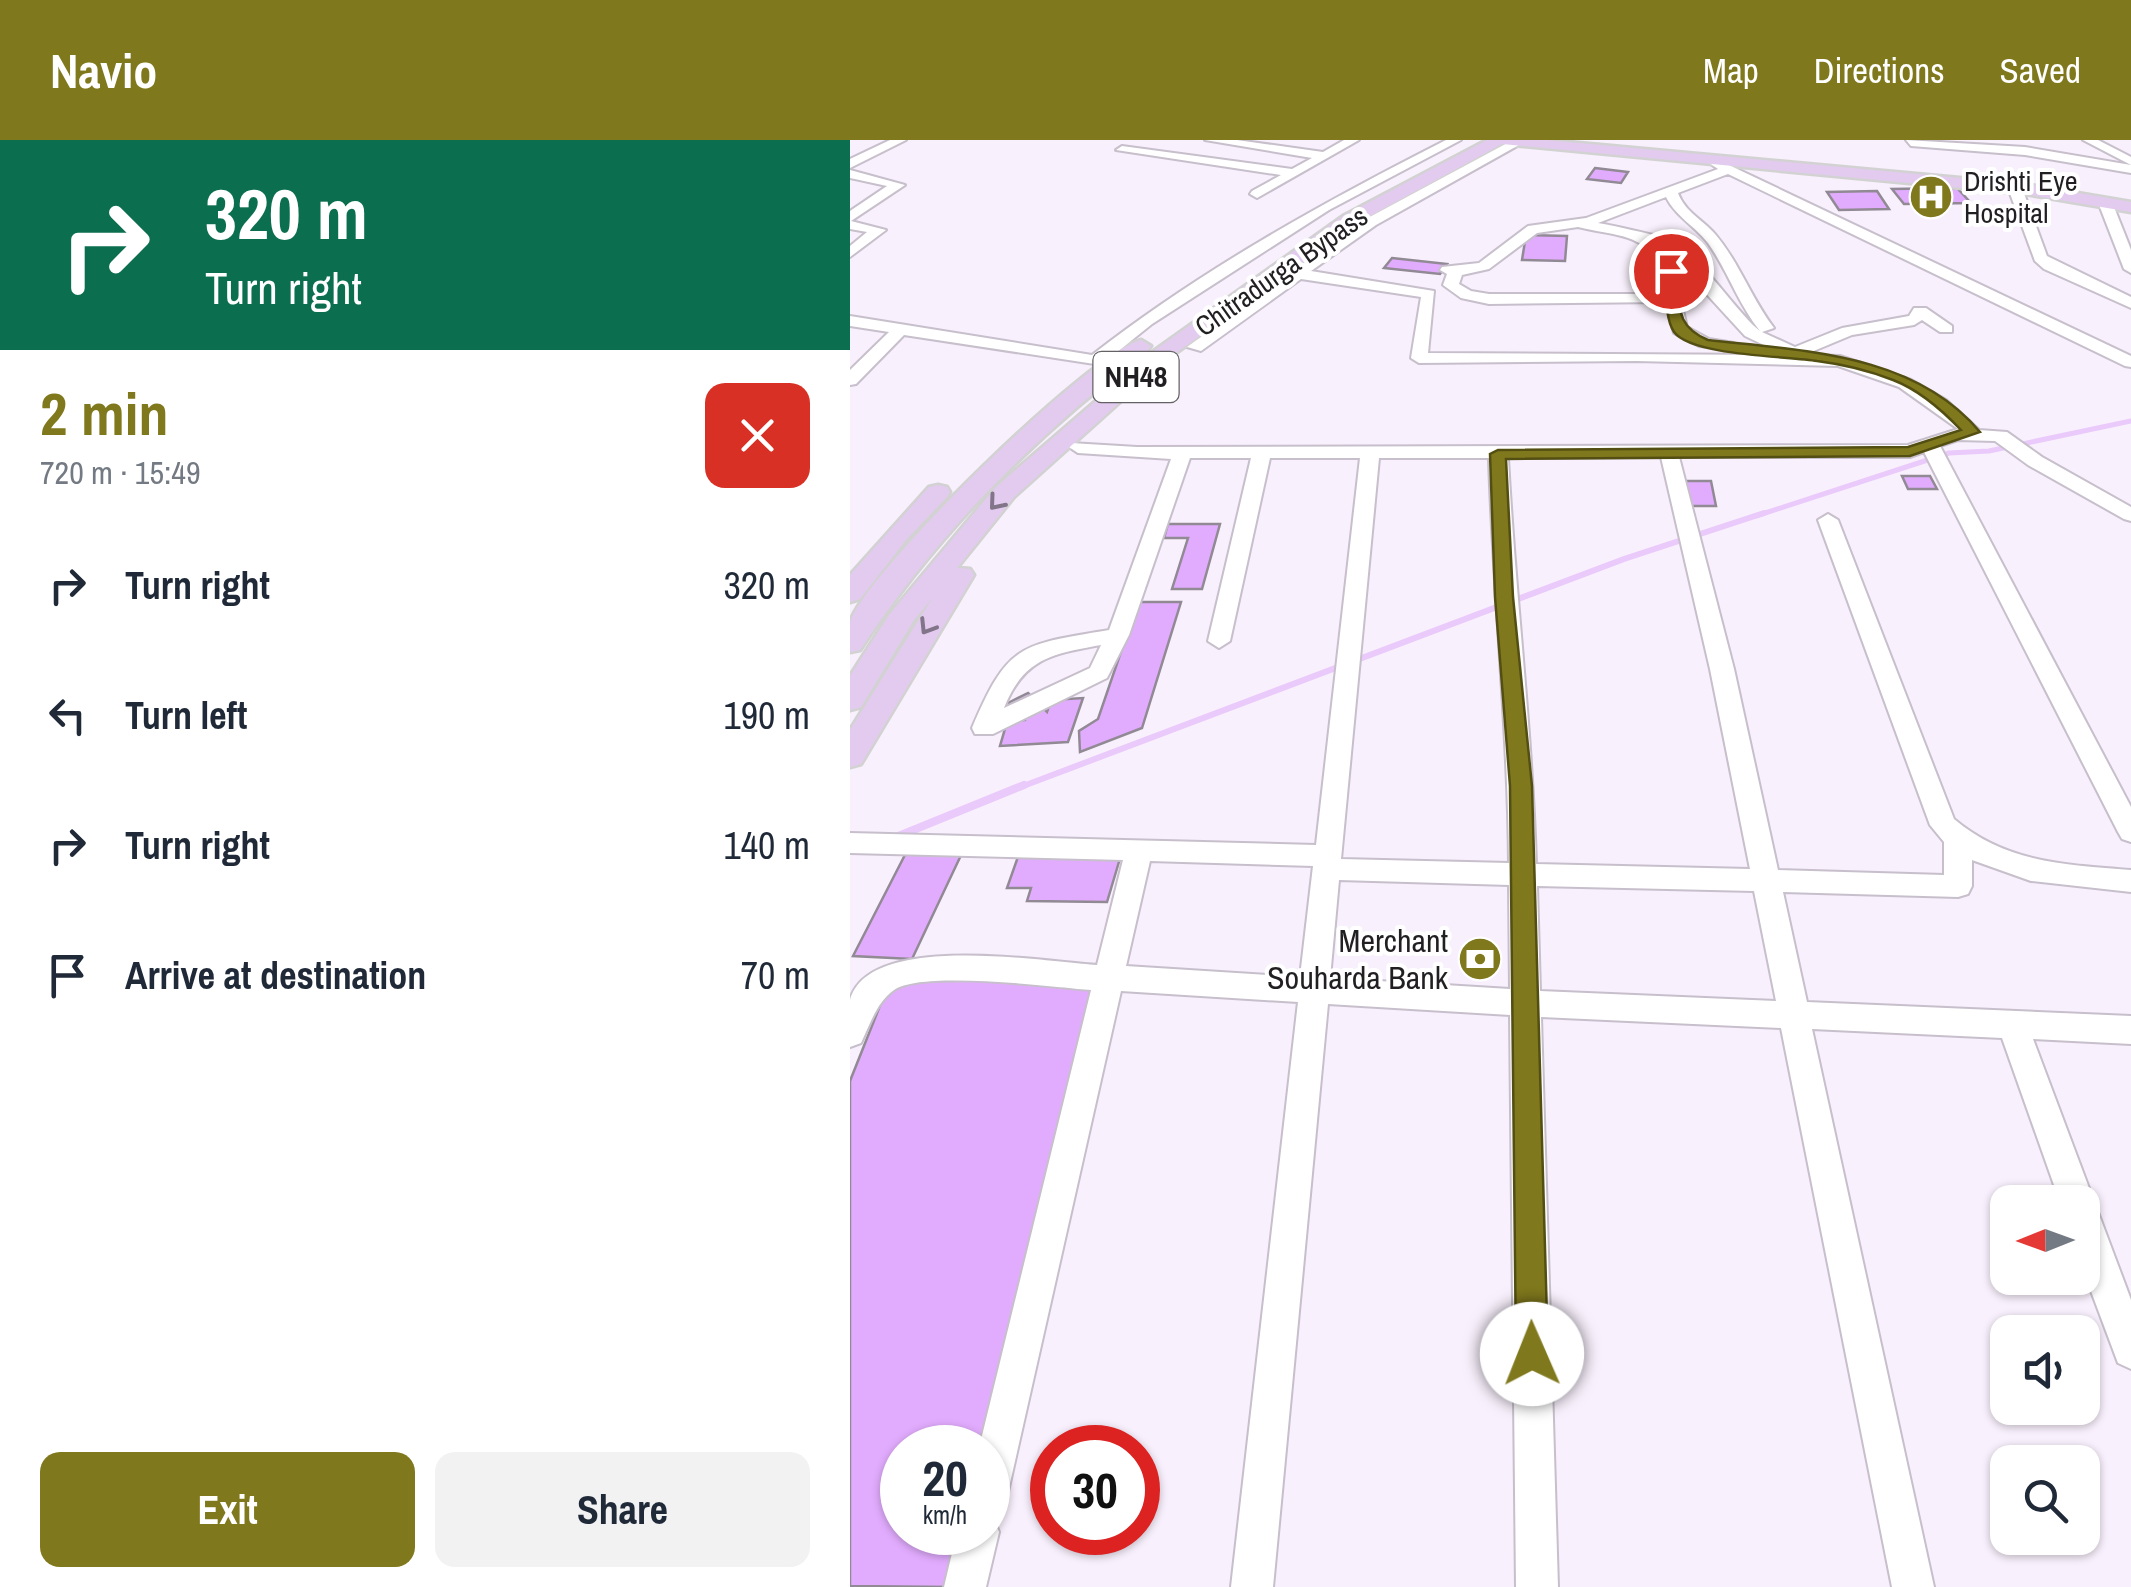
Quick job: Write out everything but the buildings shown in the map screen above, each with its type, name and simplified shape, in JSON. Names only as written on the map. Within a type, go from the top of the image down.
[{"type":"main road","name":"Chitradurga Bypass","points":[[850,643],[912,557],[982,478],[1074,397],[1283,244],[1478,140]]},
{"type":"main road","points":[[1511,141],[1722,165],[2015,188],[2131,206]]},
{"type":"main road","name":"Chitradurga Bypass","points":[[850,700],[903,615],[1005,492],[1162,354],[1198,336],[1348,220],[1511,141]]},
{"type":"main road","points":[[850,593],[897,534],[948,482],[1095,361],[1155,336]]},
{"type":"main road","points":[[850,756],[964,569],[1047,474],[1198,336]]},
{"type":"street","points":[[850,164],[900,140]]},
{"type":"street","points":[[1211,140],[1327,156]]},
{"type":"street","points":[[1257,194],[1353,140]]},
{"type":"street","points":[[850,321],[1095,361],[1146,321],[1324,207],[1454,140]]},
{"type":"street","points":[[2015,140],[2033,153]]},
{"type":"street","points":[[2089,140],[2131,165]]},
{"type":"street","points":[[1198,336],[1298,274],[1371,222],[1511,141]]},
{"type":"street","points":[[1911,142],[2131,165]]},
{"type":"street","points":[[1122,150],[1293,173]]},
{"type":"street","points":[[1671,292],[1661,299],[1641,301],[1488,299],[1450,285],[1451,271],[1484,266],[1532,229],[1584,222],[1670,190],[1722,165],[2131,362]]},
{"type":"street","points":[[850,174],[898,185],[850,217]]},
{"type":"street","points":[[2015,188],[2040,258],[2049,266],[2131,303]]},
{"type":"street","points":[[1670,190],[1673,202],[1711,238],[1750,311],[1766,328],[1800,350]]},
{"type":"street","points":[[2105,202],[2130,266]]},
{"type":"street","points":[[1584,222],[1646,235],[1711,238]]},
{"type":"street","points":[[1674,237],[1685,232],[1691,222]]},
{"type":"street","points":[[850,225],[879,230],[850,253]]},
{"type":"street","points":[[1646,235],[1667,258],[1678,325],[1687,336],[1706,344],[1800,350],[1848,331],[1914,320],[1920,312],[1946,329]]},
{"type":"street","points":[[1646,235],[1678,251],[1724,308],[1751,334],[1899,377],[1945,405],[1972,432]]},
{"type":"street","points":[[1298,274],[1429,294],[1420,334],[1420,358],[1636,356],[1840,361]]},
{"type":"street","points":[[850,380],[901,330]]},
{"type":"street","points":[[1078,447],[1182,453],[1910,451],[1972,432],[2000,436],[2035,461],[2131,515]]},
{"type":"street","points":[[1930,446],[2131,832]]},
{"type":"street","points":[[1219,641],[1262,452]]},
{"type":"street","points":[[1252,1587],[1370,452]]},
{"type":"street","points":[[1118,635],[1052,650],[1018,664],[1008,674],[984,728],[1098,673],[1118,635],[1182,453]]},
{"type":"street","points":[[1669,453],[1722,669],[1913,1587]]},
{"type":"street","points":[[1498,454],[1504,597],[1521,786],[1538,1587]]},
{"type":"street","points":[[1828,520],[1943,826],[1988,858],[2019,868],[2131,882]]},
{"type":"street","points":[[850,843],[1140,850],[1522,876],[1958,886],[1958,840]]},
{"type":"street","points":[[1004,1425],[1140,850]]},
{"type":"street","points":[[850,1034],[869,992],[884,977],[942,968],[1524,1003],[2131,1030]]},
{"type":"street","points":[[2013,1026],[2072,1185]]},
{"type":"street","points":[[2100,1265],[2131,1350]]},
{"type":"street","points":[[964,1587],[972,1555]]},
{"type":"waterway","points":[[1756,516],[1949,453],[1989,451],[2131,421]]},
{"type":"waterway","points":[[1018,788],[1624,559],[1764,513]]},
{"type":"waterway","points":[[896,837],[1024,785]]},
{"type":"place","name":"Drishti Eye Hospital","points":[[1931,197]]},
{"type":"place","name":"Merchant Souharda Bank","points":[[1480,959]]},
{"type":"route","points":[[1532,1354],[1521,786],[1504,597],[1498,454],[1910,451],[1972,432],[1945,405],[1899,377],[1821,357],[1706,344],[1687,336],[1675,316],[1671,271]]}]
